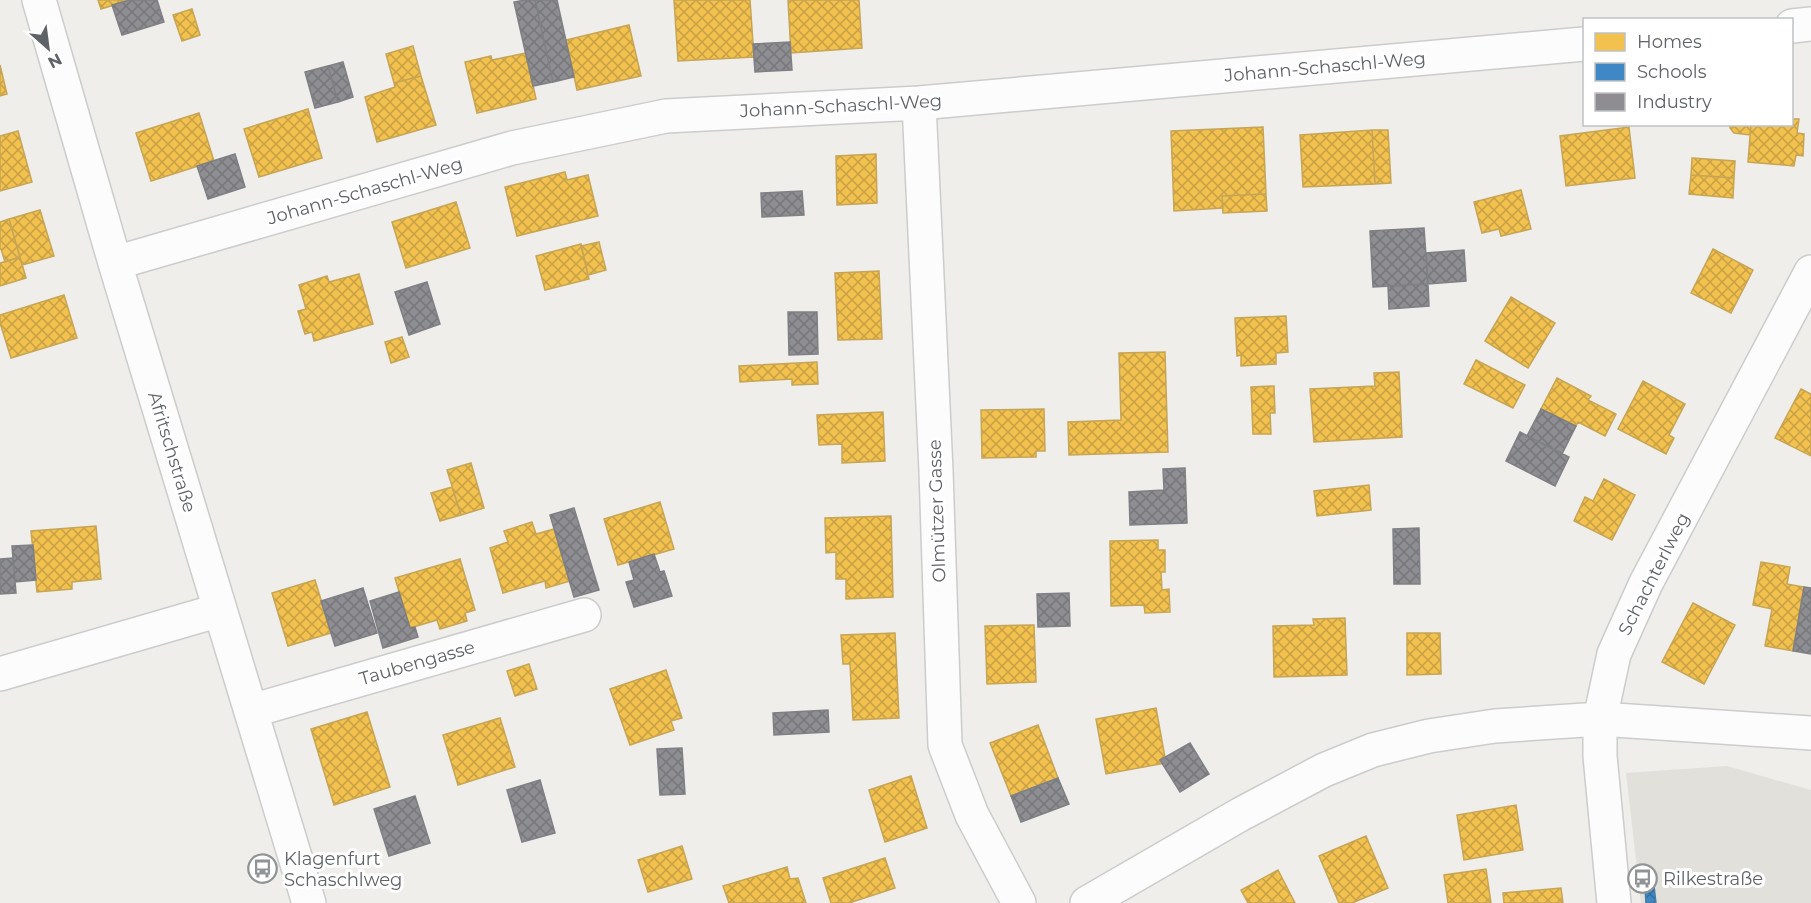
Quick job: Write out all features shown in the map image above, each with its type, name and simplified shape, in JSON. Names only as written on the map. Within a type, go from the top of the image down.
[{"type":"street","name":"Afritschstraße","points":[[39,0],[115,263],[309,903]]},
{"type":"street","points":[[1793,26],[1811,24]]},
{"type":"street","name":"Johann-Schaschl-Weg","points":[[115,263],[512,148],[666,116],[919,103],[1583,45]]},
{"type":"street","name":"Olmützer Gasse","points":[[919,103],[936,459],[945,745],[972,815],[1018,903]]},
{"type":"street","name":"Schachterlweg","points":[[1614,903],[1600,756],[1600,719],[1614,654],[1646,584],[1811,272]]},
{"type":"street","points":[[0,674],[220,610]]},
{"type":"street","name":"Taubengasse","points":[[250,711],[584,615]]},
{"type":"street","points":[[1087,903],[1251,808],[1324,770],[1373,750],[1429,736],[1495,726],[1600,719],[1811,733]]},
{"type":"shaded area","points":[[1727,766],[1811,790],[1811,903],[1641,903],[1626,773]]},
{"type":"building: Homes","points":[[98,0],[130,0],[101,9]]},
{"type":"building: Homes","points":[[674,0],[750,0],[754,57],[678,61]]},
{"type":"building: Homes","points":[[788,0],[859,0],[862,48],[791,53]]},
{"type":"building: Homes","points":[[192,9],[200,35],[182,41],[173,15]]},
{"type":"building: Homes","points":[[629,25],[641,76],[577,90],[566,40]]},
{"type":"building: Homes","points":[[413,46],[421,76],[394,83],[386,54]]},
{"type":"building: Homes","points":[[526,53],[536,99],[477,113],[465,62],[491,56],[492,60]]},
{"type":"building: Homes","points":[[0,65],[7,94],[0,96]]},
{"type":"building: Homes","points":[[421,76],[436,125],[377,142],[365,97],[395,87],[394,83]]},
{"type":"building: Homes","points":[[308,109],[322,158],[259,177],[244,129]]},
{"type":"building: Homes","points":[[199,113],[214,161],[151,181],[136,133]]},
{"type":"building: Homes","points":[[1793,119],[1799,119],[1797,133],[1804,134],[1803,156],[1796,155],[1794,166],[1748,162],[1751,126],[1793,126]]},
{"type":"building: Homes","points":[[1730,126],[1751,126],[1750,135],[1734,133]]},
{"type":"building: Homes","points":[[1263,127],[1266,194],[1222,196],[1223,208],[1174,211],[1171,131]]},
{"type":"building: Homes","points":[[1629,127],[1635,178],[1566,186],[1560,136]]},
{"type":"building: Homes","points":[[1372,130],[1375,184],[1303,187],[1300,135]]},
{"type":"building: Homes","points":[[1372,130],[1388,130],[1391,183],[1375,184]]},
{"type":"building: Homes","points":[[18,131],[32,182],[0,191],[0,136]]},
{"type":"building: Homes","points":[[876,154],[877,203],[837,205],[836,156]]},
{"type":"building: Homes","points":[[1692,158],[1735,161],[1734,178],[1691,175]]},
{"type":"building: Homes","points":[[565,172],[567,180],[588,175],[598,216],[517,236],[505,187]]},
{"type":"building: Homes","points":[[1691,175],[1734,178],[1733,198],[1689,194]]},
{"type":"building: Homes","points":[[1521,190],[1531,229],[1501,236],[1499,229],[1482,233],[1474,202]]},
{"type":"building: Homes","points":[[1266,194],[1267,211],[1223,213],[1222,196]]},
{"type":"building: Homes","points":[[456,202],[470,248],[406,268],[392,222]]},
{"type":"building: Homes","points":[[40,210],[54,256],[22,265],[9,219]]},
{"type":"building: Homes","points":[[9,219],[20,257],[5,262],[0,249],[0,222]]},
{"type":"building: Homes","points":[[599,242],[606,270],[588,275],[581,246]]},
{"type":"building: Homes","points":[[581,244],[589,279],[545,290],[536,256]]},
{"type":"building: Homes","points":[[1713,249],[1753,270],[1731,313],[1691,293]]},
{"type":"building: Homes","points":[[20,257],[26,278],[0,286],[0,263]]},
{"type":"building: Homes","points":[[879,271],[882,339],[838,340],[835,273]]},
{"type":"building: Homes","points":[[359,274],[373,324],[314,341],[312,332],[305,334],[298,311],[306,309],[299,285],[327,276],[329,282]]},
{"type":"building: Homes","points":[[64,295],[77,338],[11,358],[0,323],[0,315]]},
{"type":"building: Homes","points":[[1511,297],[1555,323],[1528,368],[1485,341]]},
{"type":"building: Homes","points":[[1286,316],[1288,352],[1276,353],[1276,364],[1241,366],[1241,355],[1237,356],[1235,318]]},
{"type":"building: Homes","points":[[402,337],[409,357],[391,363],[385,342]]},
{"type":"building: Homes","points":[[1165,352],[1168,452],[1069,455],[1068,422],[1121,420],[1119,353]]},
{"type":"building: Homes","points":[[1476,360],[1525,385],[1513,408],[1464,384]]},
{"type":"building: Homes","points":[[817,362],[818,384],[792,385],[792,379],[740,382],[739,366]]},
{"type":"building: Homes","points":[[1399,372],[1402,437],[1314,442],[1310,389],[1375,386],[1374,373]]},
{"type":"building: Homes","points":[[1557,378],[1591,396],[1588,400],[1616,414],[1605,436],[1578,422],[1576,426],[1541,409]]},
{"type":"building: Homes","points":[[1643,381],[1685,404],[1669,435],[1674,438],[1666,454],[1618,429]]},
{"type":"building: Homes","points":[[1274,386],[1275,413],[1270,413],[1271,434],[1253,434],[1251,387]]},
{"type":"building: Homes","points":[[1801,389],[1811,394],[1811,456],[1775,438]]},
{"type":"building: Homes","points":[[1044,409],[1045,451],[1036,451],[1036,457],[982,458],[981,410]]},
{"type":"building: Homes","points":[[883,412],[885,461],[842,463],[842,444],[819,445],[817,415]]},
{"type":"building: Homes","points":[[471,463],[484,508],[461,515],[447,470]]},
{"type":"building: Homes","points":[[1604,479],[1635,495],[1612,540],[1574,521],[1585,497],[1593,501]]},
{"type":"building: Homes","points":[[1369,485],[1371,510],[1317,516],[1314,491]]},
{"type":"building: Homes","points":[[452,487],[461,515],[440,521],[431,493]]},
{"type":"building: Homes","points":[[660,502],[674,549],[618,565],[604,519]]},
{"type":"building: Homes","points":[[891,516],[893,597],[846,599],[846,579],[836,579],[836,552],[826,553],[825,518]]},
{"type":"building: Homes","points":[[532,522],[536,534],[554,529],[570,581],[546,588],[545,581],[503,593],[490,548],[508,542],[504,531]]},
{"type":"building: Homes","points":[[96,526],[101,579],[72,582],[72,589],[37,592],[31,531]]},
{"type":"building: Homes","points":[[1158,540],[1158,550],[1165,550],[1165,572],[1161,572],[1162,590],[1169,589],[1170,612],[1145,613],[1144,605],[1111,606],[1110,541]]},
{"type":"building: Homes","points":[[460,559],[475,610],[465,613],[467,621],[440,629],[437,620],[410,628],[395,578]]},
{"type":"building: Homes","points":[[1761,562],[1790,567],[1787,584],[1804,587],[1793,651],[1765,646],[1772,609],[1753,605]]},
{"type":"building: Homes","points":[[315,580],[331,633],[288,646],[272,593]]},
{"type":"building: Homes","points":[[1693,603],[1735,625],[1704,684],[1662,662]]},
{"type":"building: Homes","points":[[1345,618],[1347,675],[1274,677],[1273,626],[1314,625],[1313,619]]},
{"type":"building: Homes","points":[[1034,625],[1036,682],[987,684],[985,626]]},
{"type":"building: Homes","points":[[895,633],[899,718],[853,720],[850,664],[843,664],[841,635]]},
{"type":"building: Homes","points":[[1407,633],[1440,633],[1441,674],[1407,675]]},
{"type":"building: Homes","points":[[529,664],[537,689],[515,696],[507,671]]},
{"type":"building: Homes","points":[[666,670],[682,718],[671,721],[674,730],[630,745],[610,689]]},
{"type":"building: Homes","points":[[1156,708],[1166,763],[1106,774],[1096,719]]},
{"type":"building: Homes","points":[[367,712],[390,787],[334,805],[311,729]]},
{"type":"building: Homes","points":[[500,718],[515,767],[458,785],[443,735]]},
{"type":"building: Homes","points":[[1038,725],[1058,778],[1011,796],[990,743]]},
{"type":"building: Homes","points":[[911,776],[927,828],[885,842],[869,790]]},
{"type":"building: Homes","points":[[1516,805],[1523,850],[1464,860],[1457,815]]},
{"type":"building: Homes","points":[[1366,836],[1388,888],[1352,903],[1339,903],[1319,856]]},
{"type":"building: Homes","points":[[682,846],[692,879],[648,892],[638,860]]},
{"type":"building: Homes","points":[[885,858],[895,888],[849,903],[831,903],[823,878]]},
{"type":"building: Homes","points":[[787,867],[790,879],[798,878],[806,903],[729,903],[723,886]]},
{"type":"building: Homes","points":[[1486,869],[1491,903],[1448,903],[1444,875]]},
{"type":"building: Homes","points":[[1278,870],[1295,903],[1248,903],[1241,890]]},
{"type":"building: Homes","points":[[1561,888],[1563,903],[1504,903],[1503,893]]},
{"type":"building: Schools","points":[[1654,886],[1656,903],[1646,903],[1645,888]]},
{"type":"building: Industry","points":[[130,0],[157,0],[164,22],[122,35],[112,5]]},
{"type":"building: Industry","points":[[535,0],[553,82],[533,86],[514,2]]},
{"type":"building: Industry","points":[[535,0],[557,0],[574,77],[553,82]]},
{"type":"building: Industry","points":[[790,42],[792,70],[755,72],[753,44]]},
{"type":"building: Industry","points":[[343,62],[353,97],[338,102],[328,66]]},
{"type":"building: Industry","points":[[328,66],[338,102],[315,108],[305,72]]},
{"type":"building: Industry","points":[[235,154],[245,187],[208,199],[197,166]]},
{"type":"building: Industry","points":[[802,191],[804,215],[762,217],[761,193]]},
{"type":"building: Industry","points":[[1424,228],[1428,284],[1373,287],[1370,231]]},
{"type":"building: Industry","points":[[1464,250],[1466,281],[1428,284],[1426,253]]},
{"type":"building: Industry","points":[[427,282],[440,324],[409,335],[395,292]]},
{"type":"building: Industry","points":[[1428,284],[1429,306],[1389,309],[1388,286]]},
{"type":"building: Industry","points":[[788,312],[817,312],[818,354],[789,355]]},
{"type":"building: Industry","points":[[1541,409],[1576,426],[1562,454],[1527,436]]},
{"type":"building: Industry","points":[[1520,432],[1569,457],[1555,486],[1506,461]]},
{"type":"building: Industry","points":[[1185,468],[1187,523],[1130,525],[1129,492],[1164,490],[1163,469]]},
{"type":"building: Industry","points":[[574,508],[599,590],[574,597],[550,515]]},
{"type":"building: Industry","points":[[1419,528],[1420,584],[1394,584],[1393,529]]},
{"type":"building: Industry","points":[[33,545],[36,580],[15,582],[12,546]]},
{"type":"building: Industry","points":[[654,554],[660,572],[664,571],[672,596],[634,607],[626,582],[634,580],[629,562]]},
{"type":"building: Industry","points":[[13,558],[16,593],[0,594],[0,559]]},
{"type":"building: Industry","points":[[1804,587],[1811,588],[1811,654],[1793,651]]},
{"type":"building: Industry","points":[[363,588],[377,633],[335,646],[321,601]]},
{"type":"building: Industry","points":[[399,592],[410,628],[415,627],[418,637],[383,648],[370,601]]},
{"type":"building: Industry","points":[[1069,593],[1070,626],[1038,627],[1037,594]]},
{"type":"building: Industry","points":[[828,710],[829,732],[774,735],[773,713]]},
{"type":"building: Industry","points":[[1190,743],[1209,774],[1180,792],[1160,760]]},
{"type":"building: Industry","points":[[682,748],[685,794],[660,795],[657,749]]},
{"type":"building: Industry","points":[[1058,778],[1069,804],[1021,822],[1011,796]]},
{"type":"building: Industry","points":[[540,780],[555,833],[522,842],[507,790]]},
{"type":"building: Industry","points":[[415,796],[430,843],[389,856],[374,809]]},
{"type":"place","name":"Klagenfurt Schaschlweg","points":[[263,869]]},
{"type":"place","name":"Rilkestraße","points":[[1642,879]]}]
